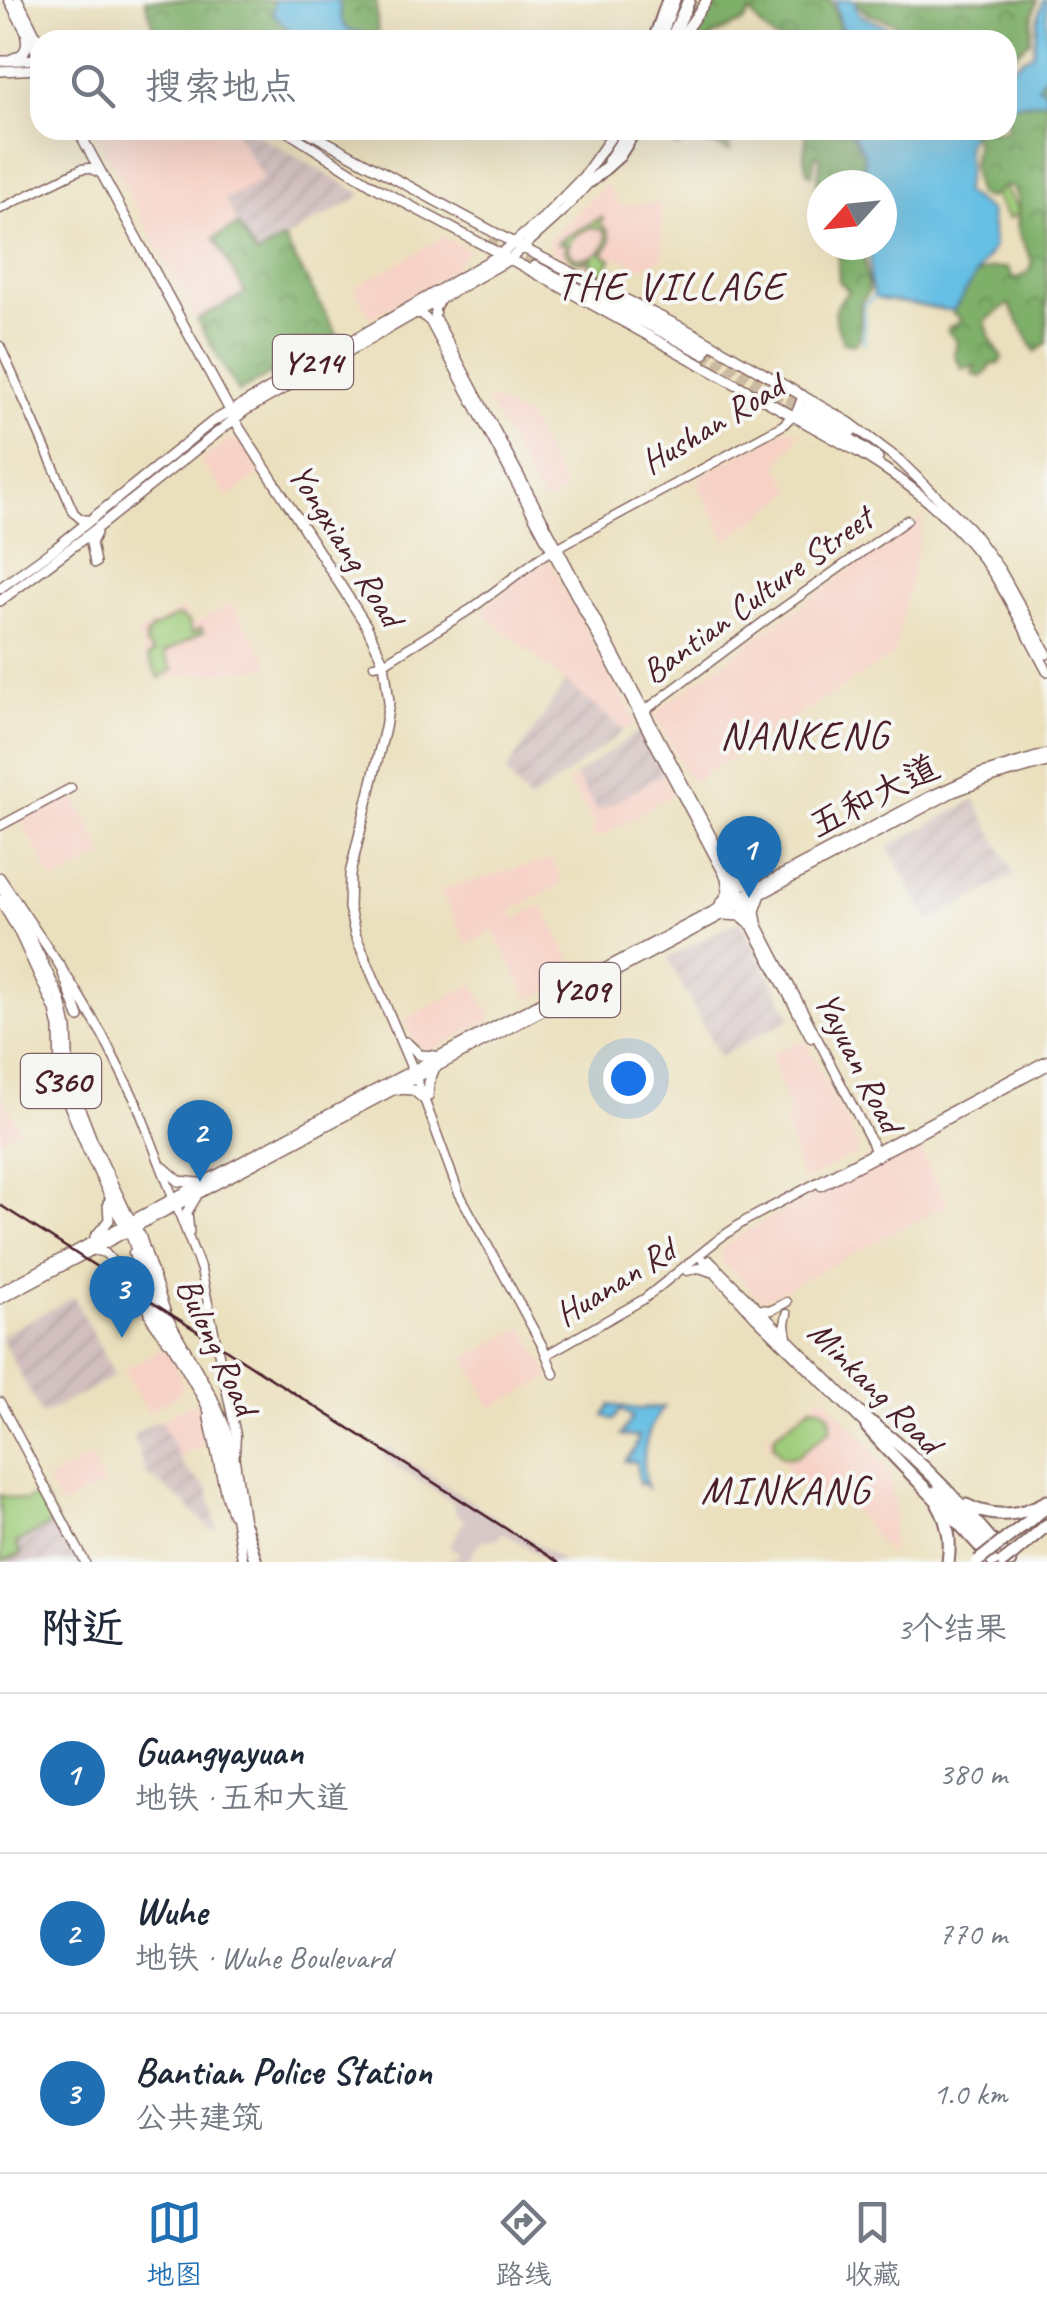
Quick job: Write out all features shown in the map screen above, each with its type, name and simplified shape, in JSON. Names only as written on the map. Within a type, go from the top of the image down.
[{"type":"highway","points":[[661,30],[673,2]]},
{"type":"highway","points":[[672,30],[673,2]]},
{"type":"highway","points":[[590,181],[618,156],[626,140]]},
{"type":"highway","points":[[869,1425],[906,1450],[946,1490],[1002,1557]]},
{"type":"highway","points":[[869,1425],[893,1458],[965,1528],[1002,1557]]},
{"type":"highway","points":[[946,1490],[970,1508],[991,1514],[1026,1511],[1047,1504]]},
{"type":"highway","points":[[930,1494],[946,1522],[950,1539],[948,1562]]},
{"type":"highway","points":[[1002,1557],[1047,1504]]},
{"type":"highway","points":[[1002,1557],[1047,1514]]},
{"type":"highway","points":[[978,1561],[1002,1557],[1047,1525]]},
{"type":"highway","points":[[240,1526],[254,1562]]},
{"type":"main road","points":[[9,0],[30,40]]},
{"type":"main road","points":[[18,0],[33,30]]},
{"type":"main road","points":[[686,30],[707,0]]},
{"type":"main road","points":[[4,61],[26,50],[24,29]]},
{"type":"main road","points":[[4,61],[30,60]]},
{"type":"main road","points":[[0,70],[30,69]]},
{"type":"main road","name":"Yongxiang Road","points":[[85,140],[235,414],[386,660],[387,718],[350,874],[348,900],[355,934],[417,1073]]},
{"type":"main road","name":"Yongxiang Road","points":[[86,140],[235,414]]},
{"type":"main road","points":[[314,140],[375,187],[562,288],[899,460],[985,548],[1016,595],[1047,654]]},
{"type":"main road","points":[[317,140],[490,238]]},
{"type":"main road","points":[[318,140],[692,333],[799,409],[865,448],[962,534],[978,553],[1047,672]]},
{"type":"main road","name":"Y214","points":[[519,245],[584,177],[609,140]]},
{"type":"main road","name":"Y214","points":[[235,414],[440,300],[505,256],[562,212],[623,140]]},
{"type":"main road","points":[[0,207],[83,163],[88,156],[87,146]]},
{"type":"main road","points":[[0,207],[81,169],[94,169],[103,176]]},
{"type":"main road","name":"Y214","points":[[0,601],[235,414],[505,256]]},
{"type":"main road","points":[[666,327],[537,263],[679,341]]},
{"type":"main road","points":[[562,288],[651,332],[705,352],[600,285]]},
{"type":"main road","name":"Yayuan Road","points":[[440,300],[435,317],[875,1154]]},
{"type":"main road","name":"Yayuan Road","points":[[414,314],[422,314],[430,322],[554,547]]},
{"type":"main road","points":[[0,346],[74,513],[85,520],[98,521],[92,540],[96,563],[83,550],[63,554]]},
{"type":"main road","points":[[0,357],[70,515],[68,538]]},
{"type":"main road","name":"Hushan Road","points":[[386,660],[471,609],[554,547],[799,409]]},
{"type":"main road","name":"Bantian Culture Street","points":[[642,713],[907,520]]},
{"type":"main road","name":"Y214","points":[[0,588],[98,521]]},
{"type":"main road","name":"五和大道","points":[[417,1073],[947,788],[1047,754]]},
{"type":"main road","name":"五和大道","points":[[766,887],[953,792],[1047,764]]},
{"type":"main road","points":[[0,826],[70,788]]},
{"type":"main road","points":[[0,877],[103,1036],[129,1087],[189,1232],[205,1282],[236,1435],[234,1458]]},
{"type":"main road","points":[[730,877],[747,885],[766,887],[756,904],[754,924],[740,916],[716,914],[726,897],[730,877]]},
{"type":"main road","name":"Bulong Road","points":[[0,886],[26,928],[61,1001],[72,1090],[129,1226],[156,1314],[216,1428],[240,1526]]},
{"type":"main road","name":"Bulong Road","points":[[0,900],[53,1004],[59,1028],[62,1088],[102,1181],[148,1257],[164,1311],[217,1407],[234,1458],[243,1562]]},
{"type":"main road","points":[[60,965],[80,1017]]},
{"type":"main road","points":[[426,1098],[413,1090],[390,1085],[405,1066],[406,1046],[424,1056],[443,1059]]},
{"type":"main road","points":[[426,1098],[433,1070],[443,1059]]},
{"type":"main road","name":"Huanan Rd","points":[[546,1355],[644,1299],[745,1221],[1047,1064]]},
{"type":"main road","points":[[417,1073],[454,1183],[554,1374]]},
{"type":"main road","name":"Y209","points":[[0,1296],[417,1073]]},
{"type":"main road","name":"Huanan Rd","points":[[546,1355],[636,1308],[746,1224],[875,1154]]},
{"type":"main road","points":[[162,1167],[179,1182],[204,1186],[188,1209],[189,1232]]},
{"type":"main road","points":[[102,1181],[110,1218],[91,1246],[140,1280]]},
{"type":"main road","points":[[129,1226],[151,1319],[176,1352]]},
{"type":"main road","points":[[687,1271],[702,1268],[717,1272],[717,1246]]},
{"type":"main road","name":"Minkang Road","points":[[702,1256],[843,1398]]},
{"type":"main road","name":"Minkang Road","points":[[717,1272],[869,1425],[954,1503],[1002,1557]]},
{"type":"main road","points":[[754,1306],[768,1310],[787,1302]]},
{"type":"main road","points":[[787,1314],[785,1329],[789,1341]]},
{"type":"main road","points":[[0,1402],[85,1562]]},
{"type":"shaded area","points":[[99,140],[241,140],[263,179],[225,200],[238,225],[215,239],[245,293],[197,320]]},
{"type":"shaded area","points":[[241,140],[267,140],[363,195],[255,255],[225,200],[263,179]]},
{"type":"shaded area","points":[[607,184],[619,206],[660,203],[664,257],[642,268],[615,255],[603,278],[550,250],[549,240]]},
{"type":"shaded area","points":[[444,237],[469,250],[446,275],[371,318],[354,288]]},
{"type":"shaded area","points":[[484,396],[528,419],[566,491],[543,504]]},
{"type":"shaded area","points":[[788,427],[800,433],[778,466],[794,491],[727,540],[698,485],[700,476]]},
{"type":"shaded area","points":[[228,439],[240,441],[261,474],[228,497],[200,461]]},
{"type":"shaded area","points":[[924,516],[894,655],[691,783],[654,713]]},
{"type":"shaded area","points":[[549,560],[637,724],[624,731],[481,611],[516,578]]},
{"type":"shaded area","points":[[231,604],[270,661],[267,668],[155,678],[136,634],[183,609],[192,625]]},
{"type":"shaded area","points":[[566,682],[624,731],[529,802],[506,772]]},
{"type":"shaded area","points":[[640,730],[663,773],[598,812],[575,776]]},
{"type":"shaded area","points":[[663,773],[673,794],[597,839],[591,829],[596,825],[567,782],[575,776],[598,811]]},
{"type":"shaded area","points":[[67,796],[75,798],[105,855],[54,882],[21,820]]},
{"type":"shaded area","points":[[975,800],[1015,875],[929,922],[888,847]]},
{"type":"shaded area","points":[[551,859],[563,883],[511,911],[516,919],[542,905],[579,974],[530,1000],[493,931],[468,944],[440,890]]},
{"type":"shaded area","points":[[740,920],[792,1018],[719,1056],[668,958]]},
{"type":"shaded area","points":[[474,983],[492,1019],[433,1050],[418,1048],[404,1020]]},
{"type":"shaded area","points":[[799,1041],[806,1043],[859,1147],[856,1154],[802,1182],[785,1125],[789,1107],[770,1054]]},
{"type":"shaded area","points":[[0,1091],[20,1129],[0,1140]]},
{"type":"shaded area","points":[[916,1143],[948,1204],[763,1301],[721,1261],[722,1248],[741,1234]]},
{"type":"shaded area","points":[[74,1297],[115,1376],[42,1415],[0,1336]]},
{"type":"shaded area","points":[[524,1327],[551,1377],[492,1408],[465,1358]]},
{"type":"shaded area","points":[[165,1347],[183,1387],[179,1395],[146,1412],[124,1369]]},
{"type":"shaded area","points":[[823,1395],[870,1446],[886,1471],[894,1509],[891,1557],[837,1489],[816,1505],[767,1441],[767,1437]]},
{"type":"shaded area","points":[[196,1401],[203,1445],[179,1457],[160,1420]]},
{"type":"shaded area","points":[[160,1420],[185,1469],[208,1488],[217,1529],[211,1530],[184,1502],[146,1474],[133,1434]]},
{"type":"shaded area","points":[[387,1447],[565,1562],[550,1562],[503,1532],[498,1538],[480,1541],[469,1558],[475,1562],[447,1562],[461,1554],[449,1546],[465,1520],[455,1513],[453,1503],[382,1456]]},
{"type":"shaded area","points":[[90,1457],[104,1484],[61,1507],[46,1480]]},
{"type":"shaded area","points":[[56,1521],[78,1562],[5,1562],[20,1554],[15,1543]]},
{"type":"green space","points":[[145,0],[376,0],[378,30],[155,30]]},
{"type":"green space","points":[[712,0],[831,0],[841,30],[764,30],[750,12],[745,21],[725,30],[696,30]]},
{"type":"green space","points":[[857,0],[1037,0],[1030,41],[1017,52],[1017,30],[897,30],[897,24],[866,13]]},
{"type":"green space","points":[[1047,77],[1047,343],[1035,352],[1009,304],[985,321],[1002,357],[981,377],[972,374],[976,366],[962,369],[954,354],[957,342],[947,330],[958,324],[960,318],[953,311],[974,275],[991,268],[1008,268],[1014,279],[1030,270],[1032,260],[1019,233],[1017,198],[1010,186],[986,198],[977,194],[972,165],[974,140],[1017,140],[1017,103],[1029,104],[1044,93],[1038,86]]},
{"type":"green space","points":[[700,140],[728,140],[730,151]]},
{"type":"green space","points":[[806,140],[856,140],[863,152],[865,170],[820,170],[820,156],[815,155],[813,170],[807,172]]},
{"type":"green space","points":[[1001,183],[1020,212],[1008,219],[988,186]]},
{"type":"green space","points":[[602,217],[604,220],[599,223],[610,238],[602,253],[611,259],[603,274],[589,266],[592,259],[572,260],[565,242],[558,241]],"holes":[[[592,227],[604,230],[606,243],[599,252],[580,258],[568,249],[580,233]]]},
{"type":"green space","points":[[238,225],[256,255],[284,239],[338,336],[238,392],[197,320],[245,293],[214,238]]},
{"type":"green space","points":[[838,260],[865,260],[869,290],[861,303],[860,338],[854,344],[844,342],[835,320],[838,304],[849,291],[839,281]]},
{"type":"green space","points":[[178,616],[189,622],[192,633],[201,628],[203,632],[164,653],[173,670],[159,678],[148,657],[154,653],[146,645],[146,636]]},
{"type":"green space","points":[[812,1406],[828,1413],[830,1430],[796,1457],[782,1457],[773,1445],[775,1435]]},
{"type":"green space","points":[[41,1493],[56,1521],[16,1543],[21,1554],[2,1562],[0,1495],[25,1501]]},
{"type":"water","points":[[274,0],[339,0],[341,18],[350,30],[288,30],[273,14]]},
{"type":"water","points":[[835,0],[853,0],[860,15],[891,29],[891,30],[842,30]]},
{"type":"water","points":[[1043,0],[1047,0],[1047,77],[1038,86],[1047,97],[1044,101],[1017,104],[1017,63],[1033,53]]},
{"type":"water","points":[[856,140],[968,140],[964,193],[990,211],[994,247],[953,311],[874,296],[870,260],[897,260],[897,170],[865,170],[863,152]]},
{"type":"water","points":[[610,1405],[664,1407],[645,1445],[647,1487],[639,1484],[636,1462],[625,1461],[639,1437],[621,1435],[633,1417],[620,1410],[614,1420],[604,1415]]},
{"type":"waterway","points":[[864,343],[864,305],[874,296]]},
{"type":"tunnel","points":[[488,241],[535,266]]},
{"type":"tunnel","points":[[707,349],[804,404]]},
{"type":"tunnel","points":[[704,354],[801,411]]},
{"type":"railway","points":[[0,1205],[558,1562]]},
{"type":"place","name":"Guangyayuan","points":[[749,898]]},
{"type":"place","name":"Wuhe","points":[[200,1182]]},
{"type":"place","name":"Bantian Police Station","points":[[122,1338]]},
{"type":"district","name":"THE VILLAGE","points":[[671,286]]},
{"type":"district","name":"NANKENG","points":[[805,735]]},
{"type":"district","name":"MINKANG","points":[[786,1490]]}]
